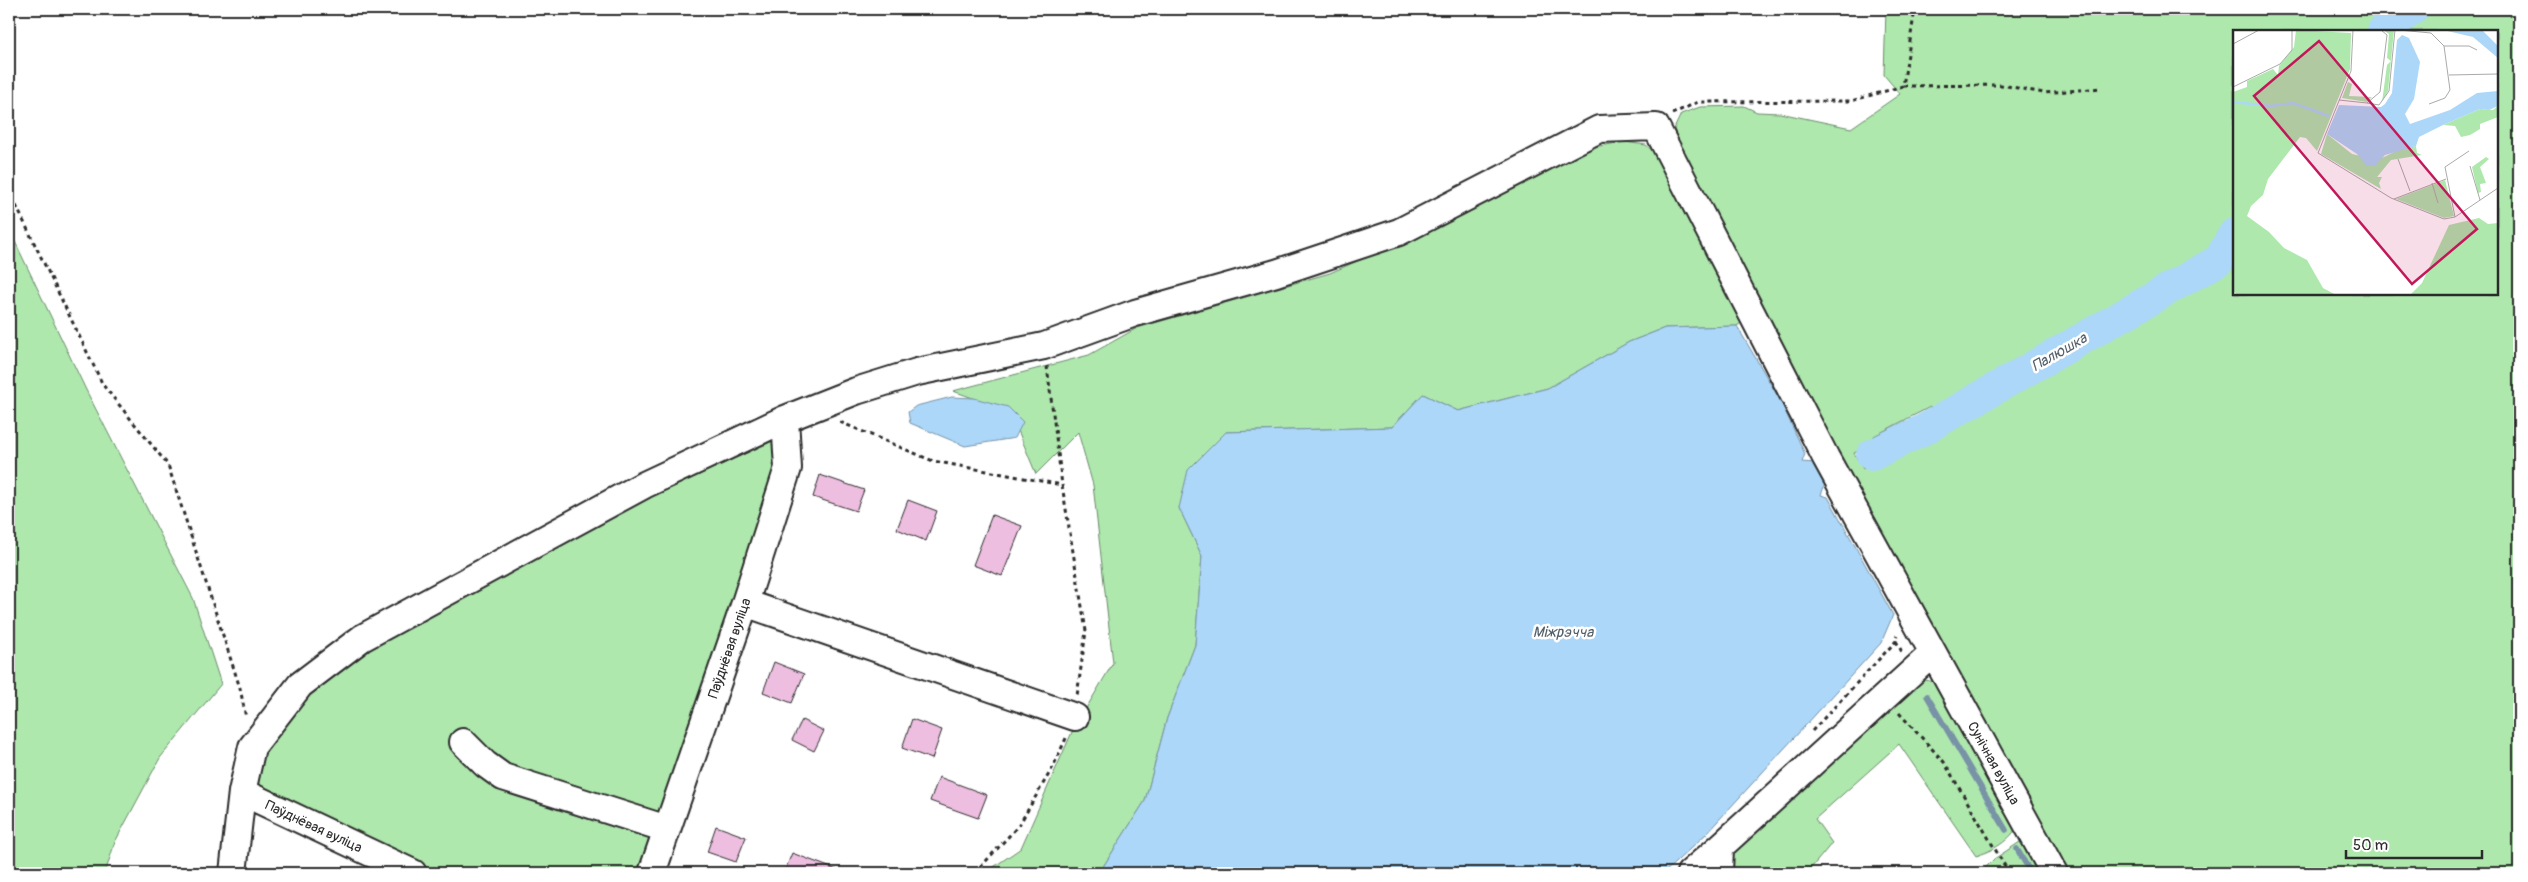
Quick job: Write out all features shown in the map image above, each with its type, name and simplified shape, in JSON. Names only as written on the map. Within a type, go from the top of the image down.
[{"type":"street","points":[[232,873],[242,792],[252,747],[300,685],[362,638],[644,485],[785,419],[856,391],[917,372],[1044,346],[1135,313],[1276,273],[1399,232],[1599,130],[1656,127]]},
{"type":"street","name":"Сунічная вуліца","points":[[1656,127],[1826,458],[2054,873]]},
{"type":"street","name":"Паўднёвая вуліца","points":[[652,873],[745,603],[788,468],[785,419]]},
{"type":"street","points":[[745,603],[1074,717]]},
{"type":"street","points":[[1690,873],[1933,653]]},
{"type":"street","points":[[463,742],[485,764],[503,777],[667,829]]},
{"type":"street","name":"Паўднёвая вуліца","points":[[242,792],[413,873]]},
{"type":"street","points":[[1719,873],[1720,847]]},
{"type":"path","points":[[1903,86],[1915,9]]},
{"type":"path","points":[[1656,127],[1678,110],[1698,102],[1851,101],[1903,86],[2001,85],[2044,94],[2102,88]]},
{"type":"path","points":[[9,191],[103,385],[168,465],[240,688],[252,747]]},
{"type":"path","points":[[810,409],[934,461],[1062,485],[1044,346]]},
{"type":"path","points":[[1810,733],[1896,641],[1898,632]]},
{"type":"path","points":[[1885,698],[1944,762],[2009,873]]},
{"type":"green space","points":[[1886,9],[2519,9],[2519,873],[2067,873],[1837,458],[1687,164],[1674,129],[1681,114],[1700,107],[1744,106],[1757,112],[1780,113],[1851,128],[1900,94],[1884,75]],"holes":[[[1930,407],[1942,432],[1886,463],[1876,462],[1863,469],[1854,453],[1868,447],[1874,436]]]},
{"type":"green space","points":[[1624,142],[1646,145],[1661,158],[1747,319],[1737,326],[1665,328],[1629,342],[1548,388],[1458,411],[1423,394],[1392,427],[1226,432],[1179,508],[1202,556],[1195,645],[1167,718],[1145,801],[1099,873],[985,873],[1021,848],[1072,732],[1113,663],[1093,485],[1078,432],[1036,474],[1010,411],[953,391],[1089,355],[1137,328],[1330,273],[1403,241],[1587,148]]},
{"type":"green space","points":[[9,229],[86,390],[193,598],[221,684],[160,758],[115,842],[105,873],[9,873]]},
{"type":"green space","points":[[775,440],[780,468],[642,873],[434,873],[255,789],[264,755],[308,697],[374,647],[647,499]]},
{"type":"green space","points":[[1925,680],[1935,682],[2018,824],[2006,840],[1995,848],[1976,856],[1899,744],[1815,819],[1832,843],[1807,873],[1728,873],[1730,857],[1735,844],[1914,685]]},
{"type":"green space","points":[[2020,842],[2028,843],[2044,873],[1988,873],[1985,868],[1994,859]]},
{"type":"water","name":"Міжрэчча","points":[[1737,326],[1780,400],[1805,454],[1802,462],[1814,463],[1825,484],[1821,495],[1828,497],[1893,615],[1881,643],[1706,834],[1664,873],[1099,873],[1145,801],[1167,718],[1195,645],[1202,556],[1179,508],[1188,470],[1226,432],[1392,427],[1423,394],[1458,411],[1548,388],[1629,342],[1665,328]]},
{"type":"water","points":[[952,397],[974,398],[1008,407],[1023,422],[1015,438],[965,446],[910,423],[908,412],[916,406]]},
{"type":"water","points":[[1906,421],[1923,430],[1918,447],[1886,463],[1876,462],[1868,447],[1874,436]]},
{"type":"building","points":[[820,475],[864,490],[856,511],[813,497]]},
{"type":"building","points":[[908,500],[937,511],[926,541],[897,529]]},
{"type":"building","points":[[992,515],[1022,526],[1002,576],[973,565]]},
{"type":"building","points":[[774,662],[804,674],[792,703],[763,692]]},
{"type":"building","points":[[912,719],[942,730],[932,759],[902,748]]},
{"type":"building","points":[[802,720],[824,731],[814,751],[792,740]]},
{"type":"building","points":[[939,777],[987,795],[978,818],[930,801]]},
{"type":"building","points":[[716,826],[746,837],[736,862],[707,852]]},
{"type":"building","points":[[792,853],[842,872],[784,873]]},
{"type":"waterway","name":"Палюшка","points":[[2384,30],[2413,9]]},
{"type":"waterway","name":"Палюшка","points":[[1872,455],[1923,430],[2219,260],[2233,236]]},
{"type":"waterway","points":[[1927,696],[2006,830]]},
{"type":"waterway","points":[[2017,849],[2031,873]]}]
